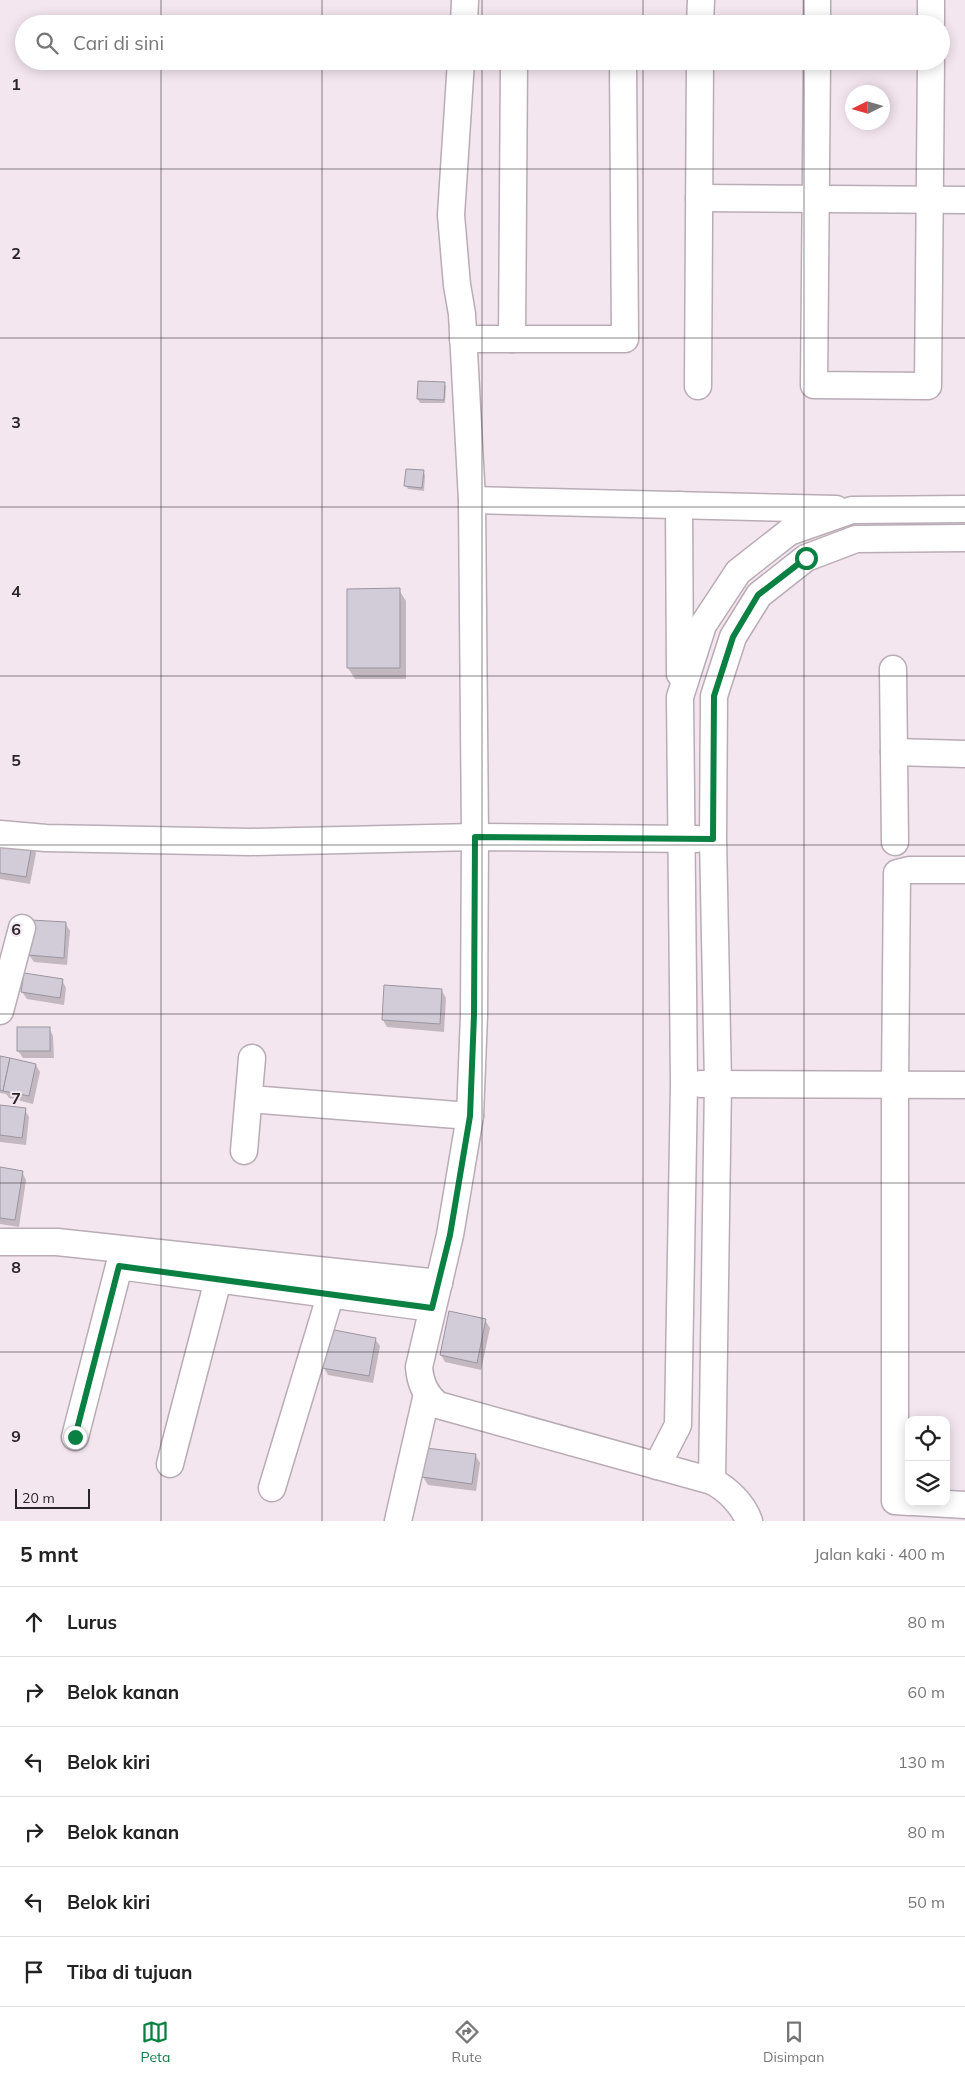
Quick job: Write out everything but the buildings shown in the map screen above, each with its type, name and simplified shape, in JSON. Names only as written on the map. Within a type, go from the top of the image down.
[{"type":"street","points":[[464,15],[465,0]]},
{"type":"street","points":[[700,15],[701,0]]},
{"type":"street","points":[[817,0],[817,15]]},
{"type":"street","points":[[931,0],[931,15]]},
{"type":"street","points":[[460,70],[451,215],[456,285],[462,314],[472,500],[475,837],[474,1015],[470,1116],[450,1235],[419,1366],[420,1377],[427,1394],[438,1405],[712,1480],[726,1488],[749,1521]]},
{"type":"street","points":[[512,339],[514,70]]},
{"type":"street","points":[[463,339],[625,339],[623,70]]},
{"type":"street","points":[[698,386],[700,70]]},
{"type":"street","points":[[816,70],[814,385],[833,386],[928,386],[930,70]]},
{"type":"street","points":[[700,198],[965,200]]},
{"type":"street","points":[[472,500],[852,510],[965,509]]},
{"type":"street","points":[[657,1466],[678,1425],[684,1084],[680,839],[679,505]]},
{"type":"street","points":[[680,697],[703,625],[738,572],[789,532],[852,510]]},
{"type":"street","points":[[712,1480],[718,1083],[713,839],[714,696],[733,637],[758,595],[806,558],[856,539],[965,538]]},
{"type":"street","points":[[894,669],[894,842]]},
{"type":"street","points":[[894,752],[965,754]]},
{"type":"street","points":[[0,834],[46,838],[250,842],[475,837],[713,839]]},
{"type":"street","points":[[905,1502],[896,1501],[895,1084],[897,873],[908,870],[965,870]]},
{"type":"street","points":[[0,1011],[22,928]]},
{"type":"street","points":[[244,1151],[252,1058]]},
{"type":"street","points":[[684,1084],[965,1085]]},
{"type":"street","points":[[249,1099],[470,1116]]},
{"type":"street","points":[[0,1242],[57,1242],[439,1283]]},
{"type":"street","points":[[75,1437],[119,1266],[432,1308]]},
{"type":"street","points":[[170,1464],[218,1280]]},
{"type":"street","points":[[272,1488],[331,1293]]},
{"type":"street","points":[[398,1521],[427,1394]]},
{"type":"street","points":[[950,1504],[965,1505]]},
{"type":"route","points":[[75,1437],[119,1266],[432,1308],[450,1235],[470,1116],[474,1015],[475,837],[713,839],[714,696],[733,637],[758,595],[806,558]]}]
